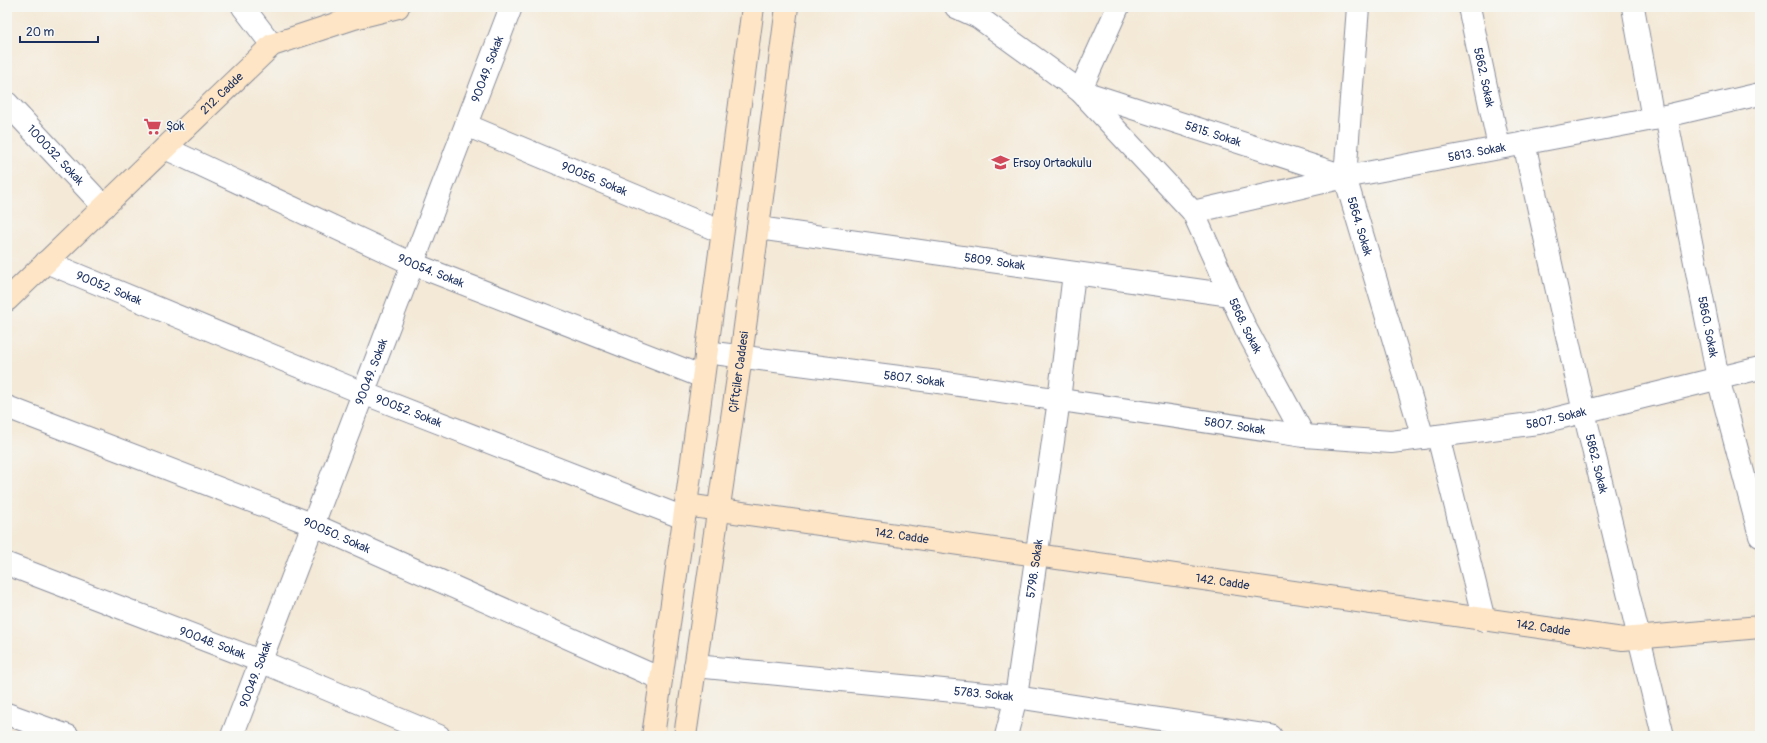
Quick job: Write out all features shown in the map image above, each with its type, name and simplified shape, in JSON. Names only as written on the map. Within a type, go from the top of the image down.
[{"type":"street","points":[[242,7],[272,45]]},
{"type":"street","name":"212. Cadde","points":[[7,300],[272,45],[354,18],[398,7]]},
{"type":"street","name":"90049. Sokak","points":[[232,736],[511,7]]},
{"type":"street","points":[[653,736],[685,512],[753,7]]},
{"type":"street","name":"Çiftçiler Caddesi","points":[[684,736],[741,357],[787,7]]},
{"type":"street","name":"5815. Sokak","points":[[956,7],[978,18],[1080,91],[1193,212]]},
{"type":"street","points":[[1080,91],[1118,7]]},
{"type":"street","name":"5864. Sokak","points":[[1358,7],[1345,177],[1431,437],[1484,620]]},
{"type":"street","name":"5862. Sokak","points":[[1469,7],[1499,148]]},
{"type":"street","name":"5860. Sokak","points":[[1633,7],[1718,378],[1760,536]]},
{"type":"street","name":"5815. Sokak","points":[[1080,91],[1345,177]]},
{"type":"street","name":"5813. Sokak","points":[[1193,212],[1345,177],[1659,117],[1760,94]]},
{"type":"street","name":"100032. Sokak","points":[[7,103],[104,207]]},
{"type":"street","name":"90056. Sokak","points":[[466,125],[722,232]]},
{"type":"street","name":"5862. Sokak","points":[[1524,143],[1584,412],[1663,736]]},
{"type":"street","name":"90054. Sokak","points":[[165,148],[413,264],[703,377]]},
{"type":"street","name":"5868. Sokak","points":[[1193,212],[1246,328],[1304,436]]},
{"type":"street","name":"5809. Sokak","points":[[758,228],[1231,295]]},
{"type":"street","name":"90052. Sokak","points":[[46,262],[363,393],[685,512]]},
{"type":"street","name":"5798. Sokak","points":[[1006,736],[1016,697],[1058,400],[1074,273]]},
{"type":"street","name":"5807. Sokak","points":[[706,352],[946,383],[1304,436],[1391,442],[1538,423],[1760,368]]},
{"type":"street","name":"90050. Sokak","points":[[7,407],[314,525],[661,679]]},
{"type":"street","name":"142. Cadde","points":[[685,512],[719,510],[1623,639],[1760,627]]},
{"type":"street","name":"90048. Sokak","points":[[7,564],[260,661],[439,736]]},
{"type":"street","name":"5783. Sokak","points":[[695,666],[1016,697],[1245,734],[1271,736]]},
{"type":"street","points":[[7,714],[68,736]]},
{"type":"place","name":"Şok","points":[[153,126]]},
{"type":"place","name":"Ersoy Ortaokulu","points":[[1000,163]]}]
